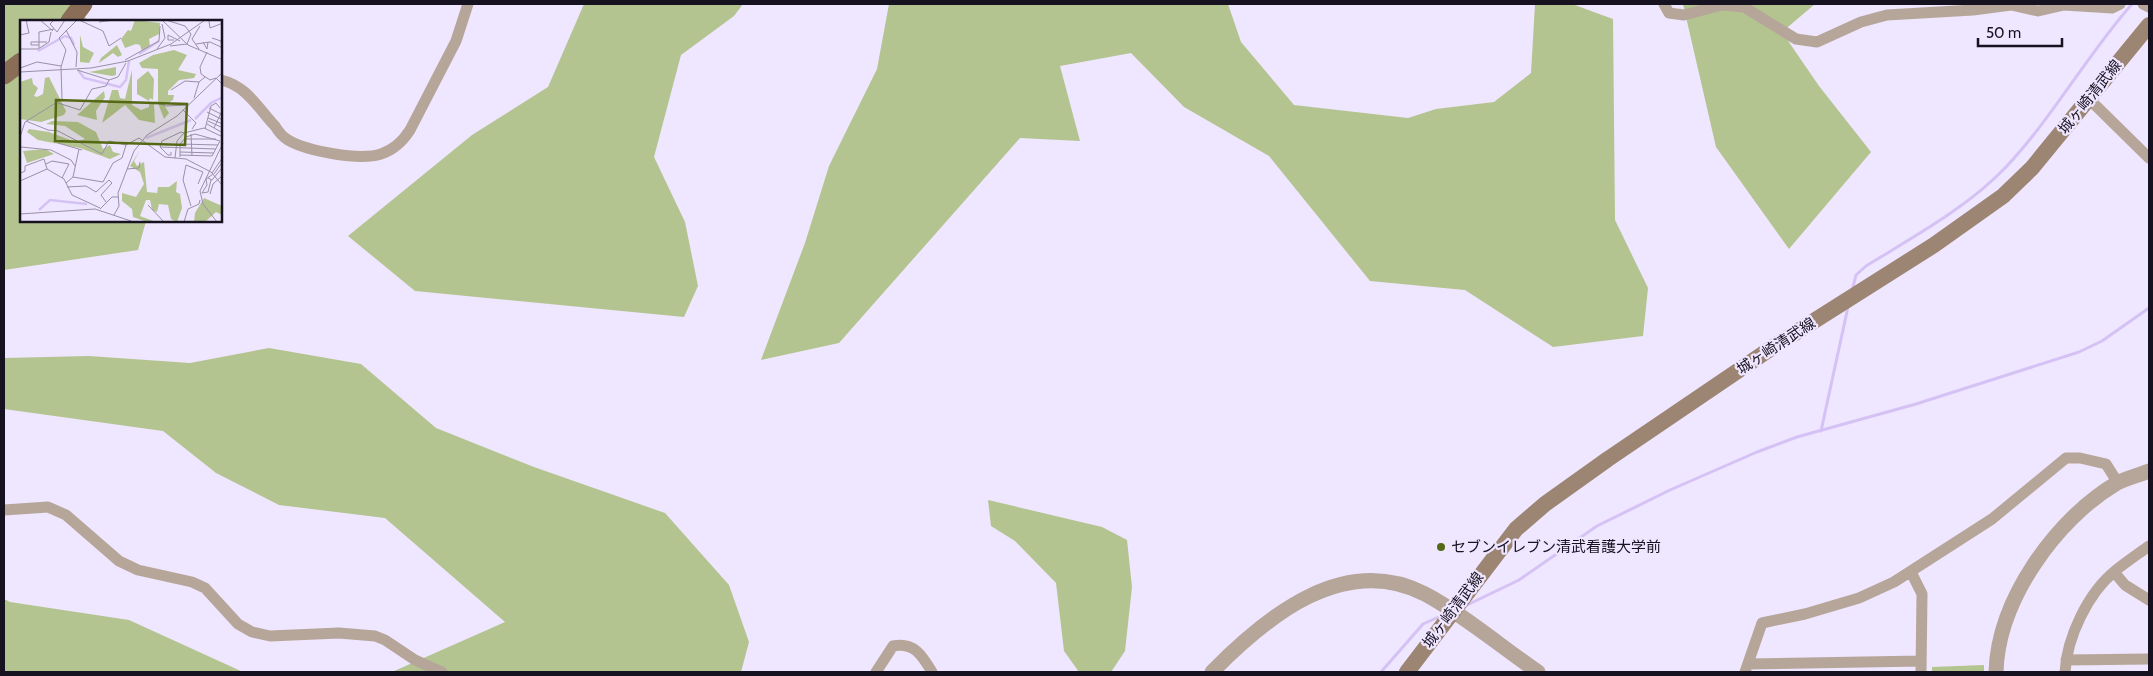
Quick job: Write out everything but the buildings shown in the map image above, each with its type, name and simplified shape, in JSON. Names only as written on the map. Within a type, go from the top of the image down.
[{"type":"main road","points":[[71,20],[83,4]]},
{"type":"main road","name":"城ヶ崎清武線","points":[[1407,672],[1516,529],[1544,504],[1772,347],[1934,245],[2003,196],[2032,168],[2149,25]]},
{"type":"main road","points":[[4,75],[20,63]]},
{"type":"street","points":[[222,80],[246,91],[286,139],[304,146],[338,154],[361,156],[383,154],[404,139],[410,130],[449,56],[468,4]]},
{"type":"street","points":[[1664,4],[1670,13],[1684,15],[1722,5],[1744,7],[1796,39],[1817,42],[1861,22],[1887,15],[1973,10],[2012,5],[2038,11],[2064,5],[2112,8],[2120,4]]},
{"type":"street","points":[[2143,4],[2149,7]]},
{"type":"street","points":[[2089,99],[2149,158]]},
{"type":"street","points":[[1911,572],[1922,594],[1921,667],[1747,668],[1762,623],[1805,614],[1859,598],[1911,572],[1992,518],[2066,458],[2080,458],[2106,464],[2118,483]]},
{"type":"street","points":[[1996,672],[1996,663],[2009,616],[2018,591],[2036,560],[2073,517],[2118,483],[2149,471]]},
{"type":"street","points":[[4,510],[48,507],[66,515],[119,561],[138,570],[192,582],[205,588],[238,624],[252,632],[270,636],[339,633],[374,636],[415,660],[442,672]]},
{"type":"street","points":[[2065,672],[2066,660],[2089,600],[2114,572],[2149,546]]},
{"type":"street","points":[[2114,572],[2125,585],[2149,600]]},
{"type":"street","points":[[1212,672],[1261,626],[1291,605],[1318,592],[1363,581],[1388,581],[1455,607],[1538,672]]},
{"type":"street","points":[[876,672],[893,646],[903,644],[916,648],[932,672]]},
{"type":"street","points":[[2066,660],[2149,659]]},
{"type":"green space","points":[[4,4],[79,4],[87,20],[20,20],[20,222],[146,222],[138,250],[4,270]]},
{"type":"green space","points":[[584,4],[743,4],[734,16],[681,55],[654,157],[685,222],[698,286],[684,317],[415,291],[348,236],[472,135],[548,87]]},
{"type":"green space","points":[[889,4],[1228,4],[1241,42],[1294,105],[1408,118],[1436,109],[1494,102],[1531,73],[1535,4],[1572,4],[1613,19],[1615,220],[1648,288],[1643,336],[1553,347],[1465,290],[1370,281],[1269,156],[1184,107],[1131,53],[1060,66],[1080,141],[1020,138],[839,343],[761,360],[805,243],[829,166],[877,69]]},
{"type":"green space","points":[[1683,4],[1815,4],[1782,32],[1819,86],[1871,152],[1789,249],[1716,147]]},
{"type":"green space","points":[[269,348],[361,364],[436,428],[534,467],[665,513],[729,585],[749,642],[741,672],[392,672],[505,622],[385,518],[279,505],[216,473],[163,431],[4,409],[4,358],[89,356],[190,363]]},
{"type":"green space","points":[[988,500],[1102,527],[1127,540],[1132,587],[1125,651],[1111,672],[1079,672],[1064,651],[1056,583],[1015,541],[991,526]]},
{"type":"green space","points":[[4,599],[10,602],[129,620],[243,672],[4,672]]},
{"type":"green space","points":[[1984,665],[1984,672],[1932,672],[1932,667]]},
{"type":"waterway","points":[[1852,291],[1856,275],[1866,266],[1957,209],[1991,182],[2006,167],[2039,128],[2100,44],[2132,4]]},
{"type":"waterway","points":[[1821,431],[1848,307]]},
{"type":"waterway","points":[[1467,605],[1519,580],[1597,526],[1670,490],[1757,452],[1797,437],[1916,404],[2079,352],[2102,341],[2149,308]]},
{"type":"waterway","points":[[1381,672],[1423,624],[1441,616]]},
{"type":"place","name":"セブンイレブン清武看護大学前","points":[[1441,547]]}]
